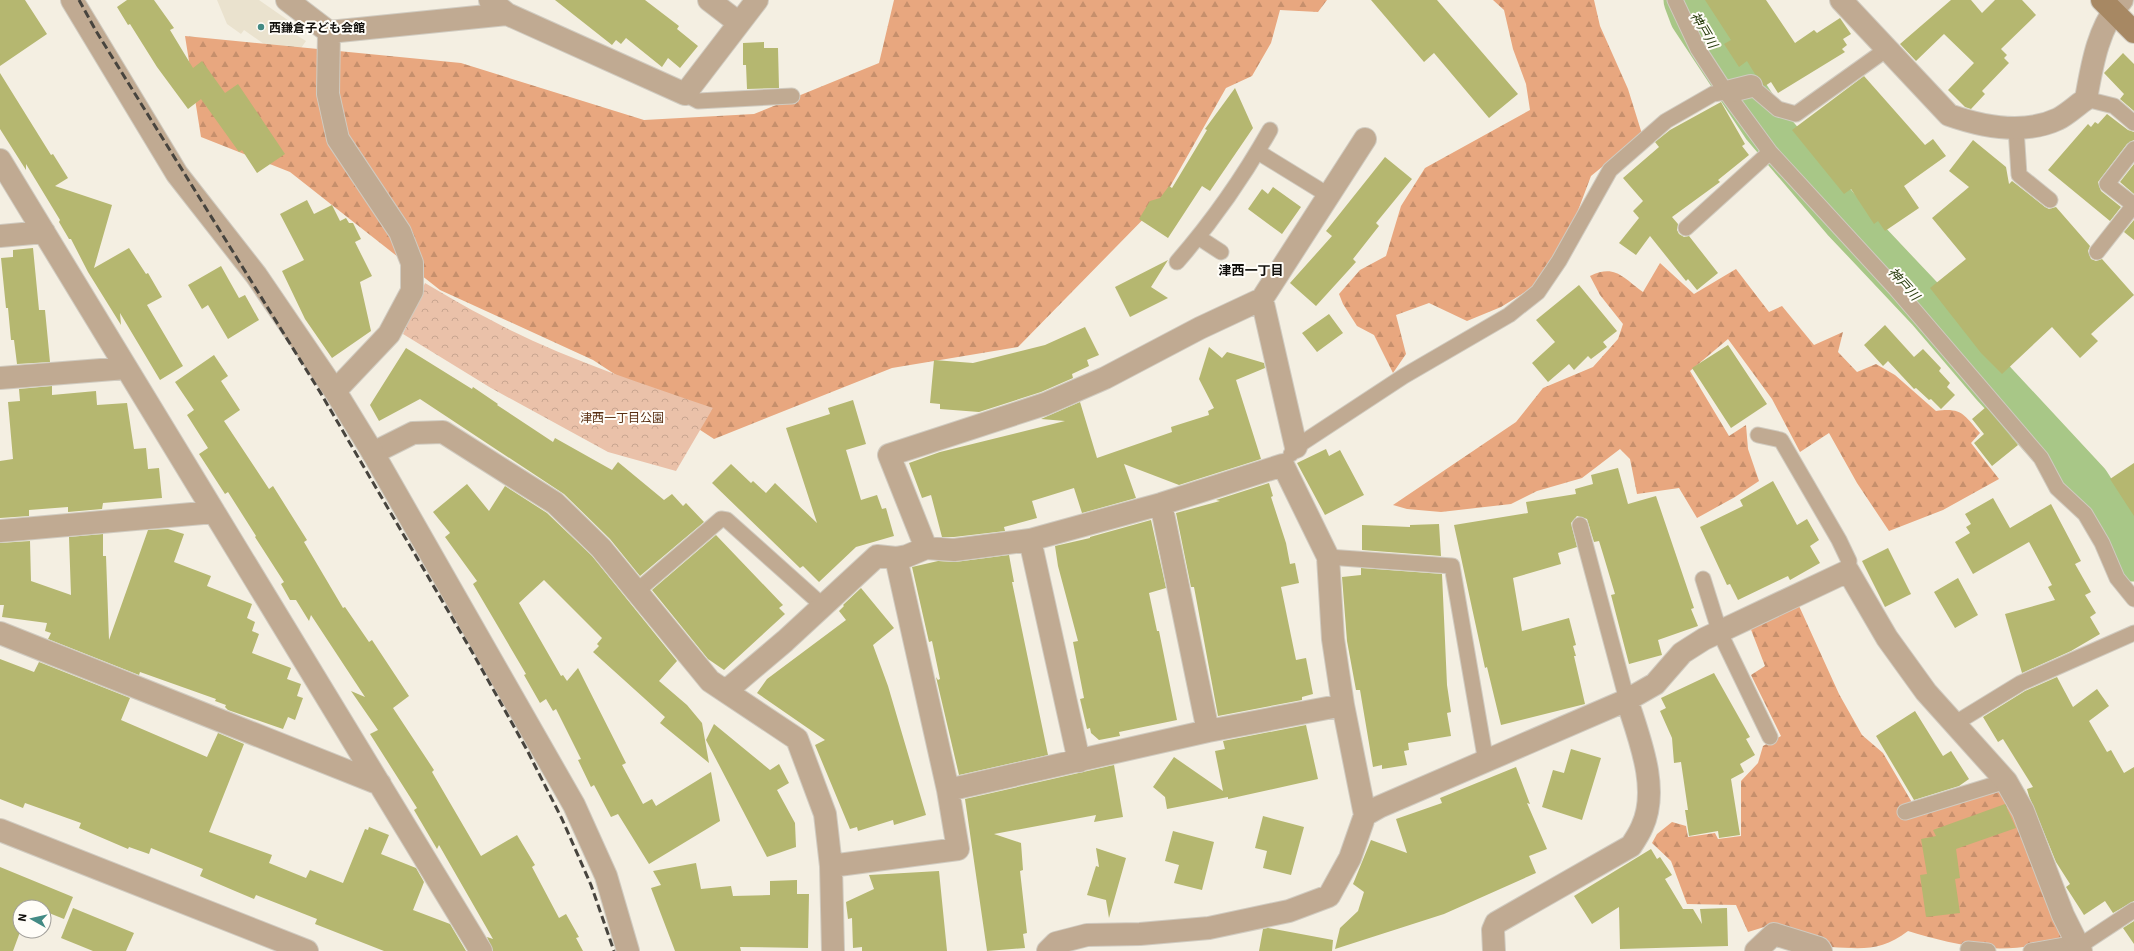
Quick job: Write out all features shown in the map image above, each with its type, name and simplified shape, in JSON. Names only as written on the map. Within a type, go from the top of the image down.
[{"type":"main road","points":[[2112,4],[2134,32]]},
{"type":"street","points":[[72,0],[177,174],[256,275],[335,391],[373,453],[574,805],[606,876],[628,951]]},
{"type":"street","points":[[287,0],[329,32],[506,14]]},
{"type":"street","points":[[490,0],[506,14],[685,94],[757,0]]},
{"type":"street","points":[[709,0],[739,23]]},
{"type":"street","points":[[1841,0],[1949,115],[1969,122],[2016,128],[2028,127],[2058,118],[2086,99],[2094,55],[2112,4]]},
{"type":"street","points":[[329,32],[328,94],[338,139],[400,232],[412,263],[412,291],[389,334],[335,391]]},
{"type":"street","points":[[926,548],[889,455],[1045,404],[1105,378],[1200,328],[1262,299],[1365,139]]},
{"type":"street","points":[[0,160],[482,951]]},
{"type":"street","points":[[0,236],[44,232]]},
{"type":"street","points":[[1262,299],[1296,447]]},
{"type":"street","points":[[0,378],[126,368]]},
{"type":"street","points":[[373,453],[413,433],[443,432],[555,502],[601,548],[710,681],[797,739],[825,814],[830,866],[833,951]]},
{"type":"street","points":[[726,691],[785,641],[822,605],[877,556],[896,558],[907,556],[926,548],[954,550],[1030,540],[1161,504],[1283,465],[1328,557],[1333,639],[1343,705],[1365,815],[1350,858],[1329,896],[1289,912],[1209,928],[1140,934],[1087,935],[1056,943],[1048,951]]},
{"type":"street","points":[[1161,504],[1208,731]]},
{"type":"street","points":[[0,531],[214,512]]},
{"type":"street","points":[[1030,540],[1079,761]]},
{"type":"street","points":[[830,866],[958,849],[948,790],[896,558]]},
{"type":"street","points":[[1365,815],[1379,807],[1628,700],[1655,684],[1682,653],[1704,639],[1720,633],[1848,571],[1887,638],[1926,692],[2006,781],[2023,810],[2048,878],[2078,947]]},
{"type":"street","points":[[0,633],[380,784]]},
{"type":"street","points":[[1494,951],[1493,930],[1496,923],[1631,846],[1643,826],[1648,805],[1648,771],[1628,700]]},
{"type":"street","points":[[948,790],[1208,731],[1343,705]]},
{"type":"street","points":[[0,830],[307,951]]},
{"type":"street","points":[[1756,951],[1774,934],[1819,948],[1820,951]]},
{"type":"lane","points":[[1675,0],[1698,49],[1736,90],[1770,152],[1896,289],[2041,458],[2057,488],[2085,514],[2102,542],[2117,578],[2134,599]]},
{"type":"lane","points":[[1283,465],[1296,447],[1404,376],[1509,315],[1538,292],[1559,261],[1610,170],[1666,121],[1713,94],[1736,90],[1778,109],[1796,114],[1887,49]]},
{"type":"lane","points":[[685,94],[698,101],[792,96]]},
{"type":"lane","points":[[2086,99],[2114,106],[2134,123]]},
{"type":"lane","points":[[2016,128],[2019,175],[2050,200]]},
{"type":"lane","points":[[1177,262],[1198,237],[1258,152],[1270,130]]},
{"type":"lane","points":[[2097,252],[2134,205],[2107,184],[2134,149]]},
{"type":"lane","points":[[1258,152],[1328,195]]},
{"type":"lane","points":[[1686,228],[1770,152]]},
{"type":"lane","points":[[1198,237],[1221,252]]},
{"type":"lane","points":[[1758,435],[1781,440],[1839,540],[1849,560],[1848,571]]},
{"type":"lane","points":[[637,591],[721,519],[727,520],[822,605]]},
{"type":"lane","points":[[1580,525],[1628,700]]},
{"type":"lane","points":[[1328,557],[1452,566],[1486,762]]},
{"type":"lane","points":[[1703,579],[1720,633],[1770,736]]},
{"type":"lane","points":[[1954,724],[2021,683],[2134,633]]},
{"type":"lane","points":[[1905,812],[2006,781]]},
{"type":"lane","points":[[2031,951],[2078,947],[2134,910]]},
{"type":"lane","points":[[1968,949],[1988,951]]},
{"type":"shaded area","name":"西鎌倉子ども会館","points":[[217,0],[259,0],[292,23],[293,33],[306,41],[294,58],[274,51],[244,30],[241,34],[227,24]]},
{"type":"green space","points":[[894,0],[1327,0],[1318,12],[1280,10],[1271,43],[1252,76],[1226,88],[1163,199],[1018,347],[892,368],[714,439],[593,360],[440,290],[290,172],[201,137],[185,36],[461,63],[644,120],[754,114],[879,63]]},
{"type":"green space","points":[[1493,0],[1594,0],[1600,26],[1628,89],[1642,134],[1591,176],[1559,261],[1538,284],[1501,307],[1467,321],[1429,303],[1396,315],[1406,354],[1393,373],[1374,335],[1357,326],[1343,304],[1339,294],[1360,270],[1386,256],[1401,206],[1425,168],[1530,110],[1526,84],[1513,49],[1504,10]]},
{"type":"green space","points":[[1660,263],[1694,294],[1736,269],[1769,312],[1782,306],[1814,345],[1843,332],[1838,352],[1857,372],[1876,364],[1895,375],[1936,411],[1957,411],[1966,417],[1980,433],[1971,443],[1999,479],[1943,510],[1889,531],[1857,483],[1829,433],[1800,452],[1772,399],[1728,339],[1690,371],[1729,436],[1746,425],[1748,449],[1759,481],[1735,497],[1697,518],[1679,488],[1637,494],[1630,459],[1620,449],[1582,478],[1537,491],[1511,504],[1441,512],[1407,509],[1393,505],[1516,422],[1543,388],[1593,367],[1618,339],[1623,324],[1600,295],[1590,276],[1606,271],[1612,272],[1624,277],[1643,292]]},
{"type":"green space","name":"津西一丁目公園","points":[[425,283],[481,315],[543,345],[599,368],[713,408],[676,471],[608,452],[491,388],[403,334]]},
{"type":"green space","points":[[1799,606],[1839,694],[1862,735],[1883,753],[1917,811],[2002,788],[2009,796],[2065,941],[2017,948],[1988,948],[1948,942],[1908,931],[1899,938],[1890,942],[1872,947],[1831,947],[1820,937],[1771,925],[1748,932],[1736,905],[1687,904],[1671,861],[1652,843],[1657,834],[1672,822],[1686,826],[1688,837],[1715,833],[1718,839],[1741,836],[1741,781],[1758,763],[1763,746],[1781,736],[1751,675],[1765,666],[1750,627]]},
{"type":"building","points":[[0,0],[25,0],[47,34],[0,66]]},
{"type":"building","points":[[127,0],[154,0],[174,28],[170,30],[193,68],[202,61],[225,93],[238,84],[285,154],[257,173],[242,150],[239,152],[201,99],[188,109],[157,67],[130,24],[128,25],[117,7]]},
{"type":"building","points":[[555,0],[645,0],[679,26],[677,29],[698,46],[680,68],[668,58],[662,67],[626,38],[621,44],[616,40],[612,45]]},
{"type":"building","points":[[1371,0],[1437,0],[1518,94],[1489,118],[1434,53],[1424,62]]},
{"type":"building","points":[[1705,0],[1766,0],[1795,43],[1814,30],[1817,33],[1840,18],[1851,34],[1843,39],[1847,45],[1842,49],[1845,52],[1778,93],[1771,82],[1765,86],[1763,85],[1760,78],[1755,74],[1747,61],[1739,67],[1724,44],[1731,40]]},
{"type":"building","points":[[1951,0],[1971,0],[1982,13],[1995,0],[2022,0],[2036,15],[2001,49],[2007,55],[2004,58],[2009,63],[1982,91],[1985,94],[1971,109],[1965,107],[1948,90],[1974,63],[1944,34],[1916,61],[1900,44]]},
{"type":"building","points":[[764,42],[764,48],[778,48],[779,88],[747,89],[746,65],[743,65],[743,43]]},
{"type":"building","points":[[2123,53],[2134,64],[2134,111],[2120,99],[2124,94],[2104,73]]},
{"type":"building","points":[[0,73],[51,155],[53,154],[68,178],[55,186],[112,205],[94,268],[129,248],[146,274],[148,273],[162,297],[147,305],[183,366],[160,380],[120,313],[121,325],[88,272],[71,239],[69,239],[59,222],[60,220],[26,164],[26,170],[0,129]]},
{"type":"building","points":[[1864,76],[1925,145],[1933,139],[1946,156],[1904,186],[1919,208],[1885,231],[1878,221],[1874,224],[1851,189],[1844,194],[1792,130]]},
{"type":"building","points":[[1235,88],[1253,128],[1210,191],[1202,186],[1168,238],[1139,219],[1150,201],[1160,198],[1169,186],[1172,188],[1207,130],[1205,129]]},
{"type":"building","points":[[1721,102],[1745,144],[1742,146],[1749,155],[1718,180],[1720,182],[1672,217],[1678,224],[1677,230],[1679,234],[1684,237],[1689,236],[1718,273],[1697,290],[1688,279],[1686,281],[1650,236],[1636,255],[1619,243],[1639,218],[1633,211],[1643,201],[1623,178],[1659,147],[1655,142],[1670,130]]},
{"type":"building","points":[[2107,114],[2128,130],[2134,132],[2134,140],[2127,144],[2098,182],[2101,191],[2121,207],[2110,221],[2048,170],[2088,124],[2091,127],[2095,122],[2098,124]]},
{"type":"building","points":[[1973,140],[2006,167],[2009,184],[2012,181],[2049,209],[2056,207],[2090,246],[2088,251],[2091,259],[2096,261],[2102,259],[2134,295],[2091,334],[2098,341],[2080,358],[2052,327],[2002,374],[1981,353],[1930,288],[1966,259],[1932,218],[1969,187],[1949,171]]},
{"type":"building","points":[[1385,157],[1412,179],[1376,223],[1379,226],[1353,259],[1356,262],[1316,306],[1290,283],[1332,236],[1326,231]]},
{"type":"building","points":[[2134,164],[2134,194],[2120,182]]},
{"type":"building","points":[[1273,187],[1301,207],[1282,234],[1248,209],[1262,189],[1268,194]]},
{"type":"building","points":[[307,200],[314,214],[332,205],[340,221],[346,218],[349,223],[353,223],[361,239],[355,242],[372,276],[360,282],[371,331],[332,358],[305,319],[282,271],[304,260],[280,214]]},
{"type":"building","points":[[2134,220],[2134,240],[2124,232]]},
{"type":"building","points":[[33,248],[39,310],[45,310],[50,362],[17,364],[14,340],[11,340],[8,308],[6,308],[1,258],[13,257],[13,250]]},
{"type":"building","points":[[1168,260],[1151,287],[1168,298],[1130,317],[1115,287]]},
{"type":"building","points":[[221,266],[239,298],[245,295],[259,320],[228,339],[208,305],[202,309],[188,285]]},
{"type":"building","points":[[1579,285],[1617,331],[1603,342],[1607,347],[1591,359],[1588,356],[1574,370],[1569,364],[1548,382],[1532,363],[1555,342],[1536,320]]},
{"type":"building","points":[[1329,314],[1343,333],[1317,352],[1302,333]]},
{"type":"building","points":[[1885,325],[1914,357],[1923,349],[1941,368],[1939,371],[1950,383],[1947,387],[1955,395],[1941,409],[1931,399],[1929,400],[1916,388],[1914,389],[1888,361],[1883,366],[1864,345]]},
{"type":"building","points":[[1085,327],[1099,355],[1087,360],[1089,366],[1072,374],[1073,378],[1041,392],[979,412],[940,409],[940,404],[930,403],[934,360],[973,363],[1045,345]]},
{"type":"building","points":[[1728,345],[1767,404],[1731,428],[1692,368]]},
{"type":"building","points":[[1209,347],[1222,358],[1227,352],[1264,363],[1265,368],[1236,380],[1261,459],[1179,485],[1124,464],[1136,498],[1082,513],[1074,488],[1032,501],[1037,518],[1004,527],[1005,531],[942,537],[931,495],[922,498],[909,463],[940,452],[1065,421],[1041,419],[1080,402],[1097,458],[1172,432],[1171,427],[1209,415],[1208,411],[1214,408],[1199,379]]},
{"type":"building","points":[[406,348],[472,389],[473,387],[498,404],[497,405],[553,442],[555,438],[612,470],[618,462],[664,500],[672,494],[683,506],[686,503],[704,522],[640,576],[610,539],[564,494],[420,399],[379,421],[370,405]]},
{"type":"building","points":[[214,355],[228,376],[221,381],[240,410],[224,421],[269,489],[273,486],[307,540],[304,542],[343,608],[345,607],[369,642],[372,640],[409,696],[393,708],[434,770],[432,772],[481,856],[517,835],[535,865],[532,867],[559,918],[566,914],[579,937],[576,938],[583,951],[493,951],[487,937],[493,939],[439,845],[437,849],[414,810],[417,808],[370,734],[378,730],[351,691],[365,697],[311,615],[309,621],[296,600],[290,600],[281,584],[284,582],[255,537],[256,536],[228,492],[225,494],[199,454],[208,448],[187,415],[194,410],[175,382]]},
{"type":"building","points":[[52,386],[52,395],[96,391],[97,405],[127,403],[134,449],[146,448],[148,469],[159,468],[162,498],[103,503],[102,509],[68,512],[68,507],[29,510],[29,516],[0,518],[0,461],[13,459],[8,402],[20,401],[19,389]]},
{"type":"building","points":[[853,400],[866,444],[846,450],[861,500],[877,495],[882,509],[886,508],[894,536],[856,547],[819,582],[803,566],[800,568],[712,483],[731,464],[751,483],[753,481],[766,493],[775,483],[817,523],[786,428],[830,414],[828,408]]},
{"type":"building","points":[[1986,407],[2018,445],[1992,466],[1974,443],[1984,434],[1972,419]]},
{"type":"building","points":[[1326,449],[1329,456],[1340,450],[1364,495],[1325,515],[1297,463]]},
{"type":"building","points":[[2134,463],[2134,516],[2110,479]]},
{"type":"building","points":[[1618,468],[1628,504],[1656,496],[1694,608],[1691,609],[1698,626],[1658,640],[1662,655],[1629,664],[1611,595],[1615,594],[1599,541],[1594,542],[1587,519],[1577,516],[1571,523],[1577,547],[1558,553],[1561,564],[1513,578],[1522,631],[1569,618],[1576,645],[1573,646],[1576,656],[1574,656],[1585,704],[1501,725],[1487,667],[1485,668],[1454,525],[1528,513],[1526,502],[1576,494],[1575,489],[1593,484],[1591,475]]},
{"type":"building","points":[[1773,481],[1797,525],[1807,519],[1819,540],[1810,546],[1820,563],[1790,580],[1788,576],[1738,600],[1730,584],[1727,585],[1700,527],[1743,506],[1740,500]]},
{"type":"building","points":[[1269,483],[1273,496],[1271,497],[1286,543],[1290,564],[1295,563],[1299,583],[1281,587],[1296,660],[1306,658],[1313,694],[1302,697],[1302,700],[1218,716],[1194,587],[1191,587],[1176,513],[1220,501],[1216,500]]},
{"type":"building","points":[[467,484],[489,511],[505,486],[547,513],[592,556],[677,661],[659,681],[687,705],[702,723],[709,763],[660,723],[665,717],[593,652],[599,646],[597,644],[602,638],[544,580],[519,603],[561,676],[563,675],[567,681],[578,668],[626,763],[622,765],[643,804],[652,799],[656,806],[711,772],[720,821],[649,864],[618,814],[611,817],[594,785],[591,787],[578,760],[581,759],[556,709],[553,711],[546,699],[540,703],[524,675],[526,674],[473,584],[477,581],[445,537],[450,533],[433,512]]},
{"type":"building","points":[[1993,498],[2010,528],[2051,504],[2081,561],[2075,564],[2091,592],[2085,595],[2096,613],[2090,617],[2100,634],[2071,651],[2022,673],[2005,614],[2055,600],[2048,587],[2052,585],[2029,542],[1973,574],[1955,542],[1970,533],[1966,527],[1971,524],[1965,514]]},
{"type":"building","points":[[1151,520],[1166,588],[1149,593],[1157,631],[1159,631],[1177,720],[1119,732],[1120,736],[1099,740],[1091,733],[1090,728],[1087,729],[1080,699],[1084,698],[1073,642],[1078,641],[1058,566],[1055,546],[1090,538]]},
{"type":"building","points":[[1439,524],[1441,556],[1362,550],[1362,525],[1410,527],[1410,525]]},
{"type":"building","points":[[168,529],[184,534],[174,562],[211,576],[207,586],[252,604],[247,618],[255,622],[252,631],[259,634],[252,653],[291,668],[287,679],[301,684],[297,696],[303,698],[295,720],[288,717],[283,729],[228,710],[225,707],[226,705],[215,701],[216,699],[140,672],[139,675],[48,639],[51,633],[45,631],[47,623],[2,617],[4,605],[0,605],[0,543],[30,541],[31,581],[71,595],[69,537],[103,534],[103,556],[106,556],[109,640],[148,530]]},
{"type":"building","points":[[716,535],[783,605],[779,608],[785,614],[724,670],[708,659],[652,590]]},
{"type":"building","points":[[1888,548],[1911,594],[1885,607],[1862,561]]},
{"type":"building","points":[[1009,555],[1014,582],[1012,582],[1048,755],[959,775],[936,677],[938,680],[940,679],[932,641],[929,642],[912,567],[938,561],[955,562]]},
{"type":"building","points":[[1361,568],[1442,574],[1447,685],[1451,712],[1447,713],[1451,736],[1408,743],[1409,750],[1404,751],[1407,765],[1382,769],[1382,765],[1373,767],[1360,690],[1356,690],[1347,641],[1342,577],[1361,575]]},
{"type":"building","points":[[1958,578],[1978,615],[1955,628],[1934,592]]},
{"type":"building","points":[[861,588],[894,628],[873,645],[888,686],[926,815],[894,825],[893,820],[858,831],[857,827],[850,829],[815,745],[825,740],[757,693],[767,679],[846,620],[839,611],[844,606],[843,605]]},
{"type":"building","points":[[0,659],[34,672],[39,662],[130,698],[121,720],[207,757],[218,733],[244,744],[209,832],[272,855],[269,863],[306,878],[310,870],[343,883],[365,829],[368,830],[369,827],[389,835],[381,854],[416,868],[424,882],[413,910],[450,924],[466,951],[384,951],[315,924],[317,919],[256,895],[254,899],[200,876],[203,869],[151,848],[149,854],[129,847],[128,849],[79,828],[81,823],[25,803],[23,808],[0,799]]},
{"type":"building","points":[[1714,673],[1750,737],[1746,739],[1755,755],[1740,764],[1744,772],[1731,779],[1740,835],[1719,838],[1718,831],[1689,836],[1685,810],[1688,810],[1681,762],[1674,763],[1672,738],[1660,711],[1666,708],[1661,698]]},
{"type":"building","points":[[2057,677],[2073,707],[2097,689],[2109,706],[2089,721],[2107,752],[2111,750],[2124,773],[2134,767],[2134,901],[2113,913],[2105,901],[2084,915],[2066,887],[2070,884],[2056,862],[2029,796],[2027,789],[2033,787],[2003,739],[1998,742],[1983,717],[2025,691]]},
{"type":"building","points":[[1915,711],[1943,756],[1951,751],[1969,779],[1959,786],[1914,800],[1876,736]]},
{"type":"building","points":[[714,724],[770,770],[779,764],[789,783],[777,790],[795,823],[796,847],[767,857],[706,740]]},
{"type":"building","points":[[1306,725],[1318,779],[1228,799],[1228,797],[1167,809],[1165,797],[1153,787],[1174,757],[1223,791],[1215,751],[1225,749],[1223,741]]},
{"type":"building","points":[[1571,749],[1601,758],[1582,820],[1542,807],[1553,770],[1564,773]]},
{"type":"building","points":[[1114,765],[1123,817],[1094,822],[1096,815],[994,834],[1021,843],[1023,870],[1020,871],[1027,933],[1023,934],[1025,948],[987,951],[965,799]]},
{"type":"building","points":[[1516,767],[1530,804],[1527,803],[1547,849],[1529,856],[1536,873],[1444,914],[1335,949],[1340,928],[1358,911],[1364,892],[1353,884],[1371,840],[1407,853],[1396,819],[1442,803],[1440,798]]},
{"type":"building","points":[[2005,804],[2016,828],[1956,849],[1960,878],[1955,879],[1960,913],[1926,917],[1920,875],[1927,874],[1921,839],[1936,836],[1933,830]]},
{"type":"building","points":[[1263,816],[1304,827],[1291,875],[1263,868],[1267,851],[1255,848]]},
{"type":"building","points":[[1173,831],[1214,842],[1202,890],[1174,883],[1179,865],[1165,861]]},
{"type":"building","points":[[1096,848],[1126,858],[1109,918],[1106,900],[1087,895],[1096,866],[1099,867]]},
{"type":"building","points":[[1651,849],[1657,859],[1660,857],[1672,875],[1665,879],[1683,909],[1693,909],[1702,924],[1700,909],[1727,908],[1728,946],[1620,949],[1619,907],[1592,924],[1574,896]]},
{"type":"building","points":[[696,863],[701,889],[731,886],[733,896],[770,895],[770,881],[797,880],[797,894],[809,894],[808,948],[740,947],[741,951],[675,951],[651,888],[661,885],[653,871]]},
{"type":"building","points":[[0,867],[73,897],[64,919],[52,914],[52,899],[12,899],[12,939],[17,939],[13,951],[0,951]]},
{"type":"building","points":[[939,871],[947,951],[862,951],[862,947],[853,948],[852,918],[848,919],[846,902],[874,889],[869,875]]},
{"type":"building","points":[[73,908],[134,933],[126,951],[93,951],[61,938]]},
{"type":"building","points":[[2134,921],[2134,944],[2123,928]]},
{"type":"building","points":[[1268,928],[1333,940],[1332,951],[1259,951],[1263,929]]},
{"type":"waterway","name":"神戸川","points":[[1687,0],[1693,16],[1765,125],[1845,219],[1929,308],[1994,384],[2087,484],[2134,558]]},
{"type":"railway","points":[[79,0],[96,31],[320,392],[475,657],[527,750],[562,819],[591,885],[614,951]]},
{"type":"place","name":"西鎌倉子ども会館","points":[[261,27]]},
{"type":"district","name":"津西一丁目","points":[[1251,270]]}]
